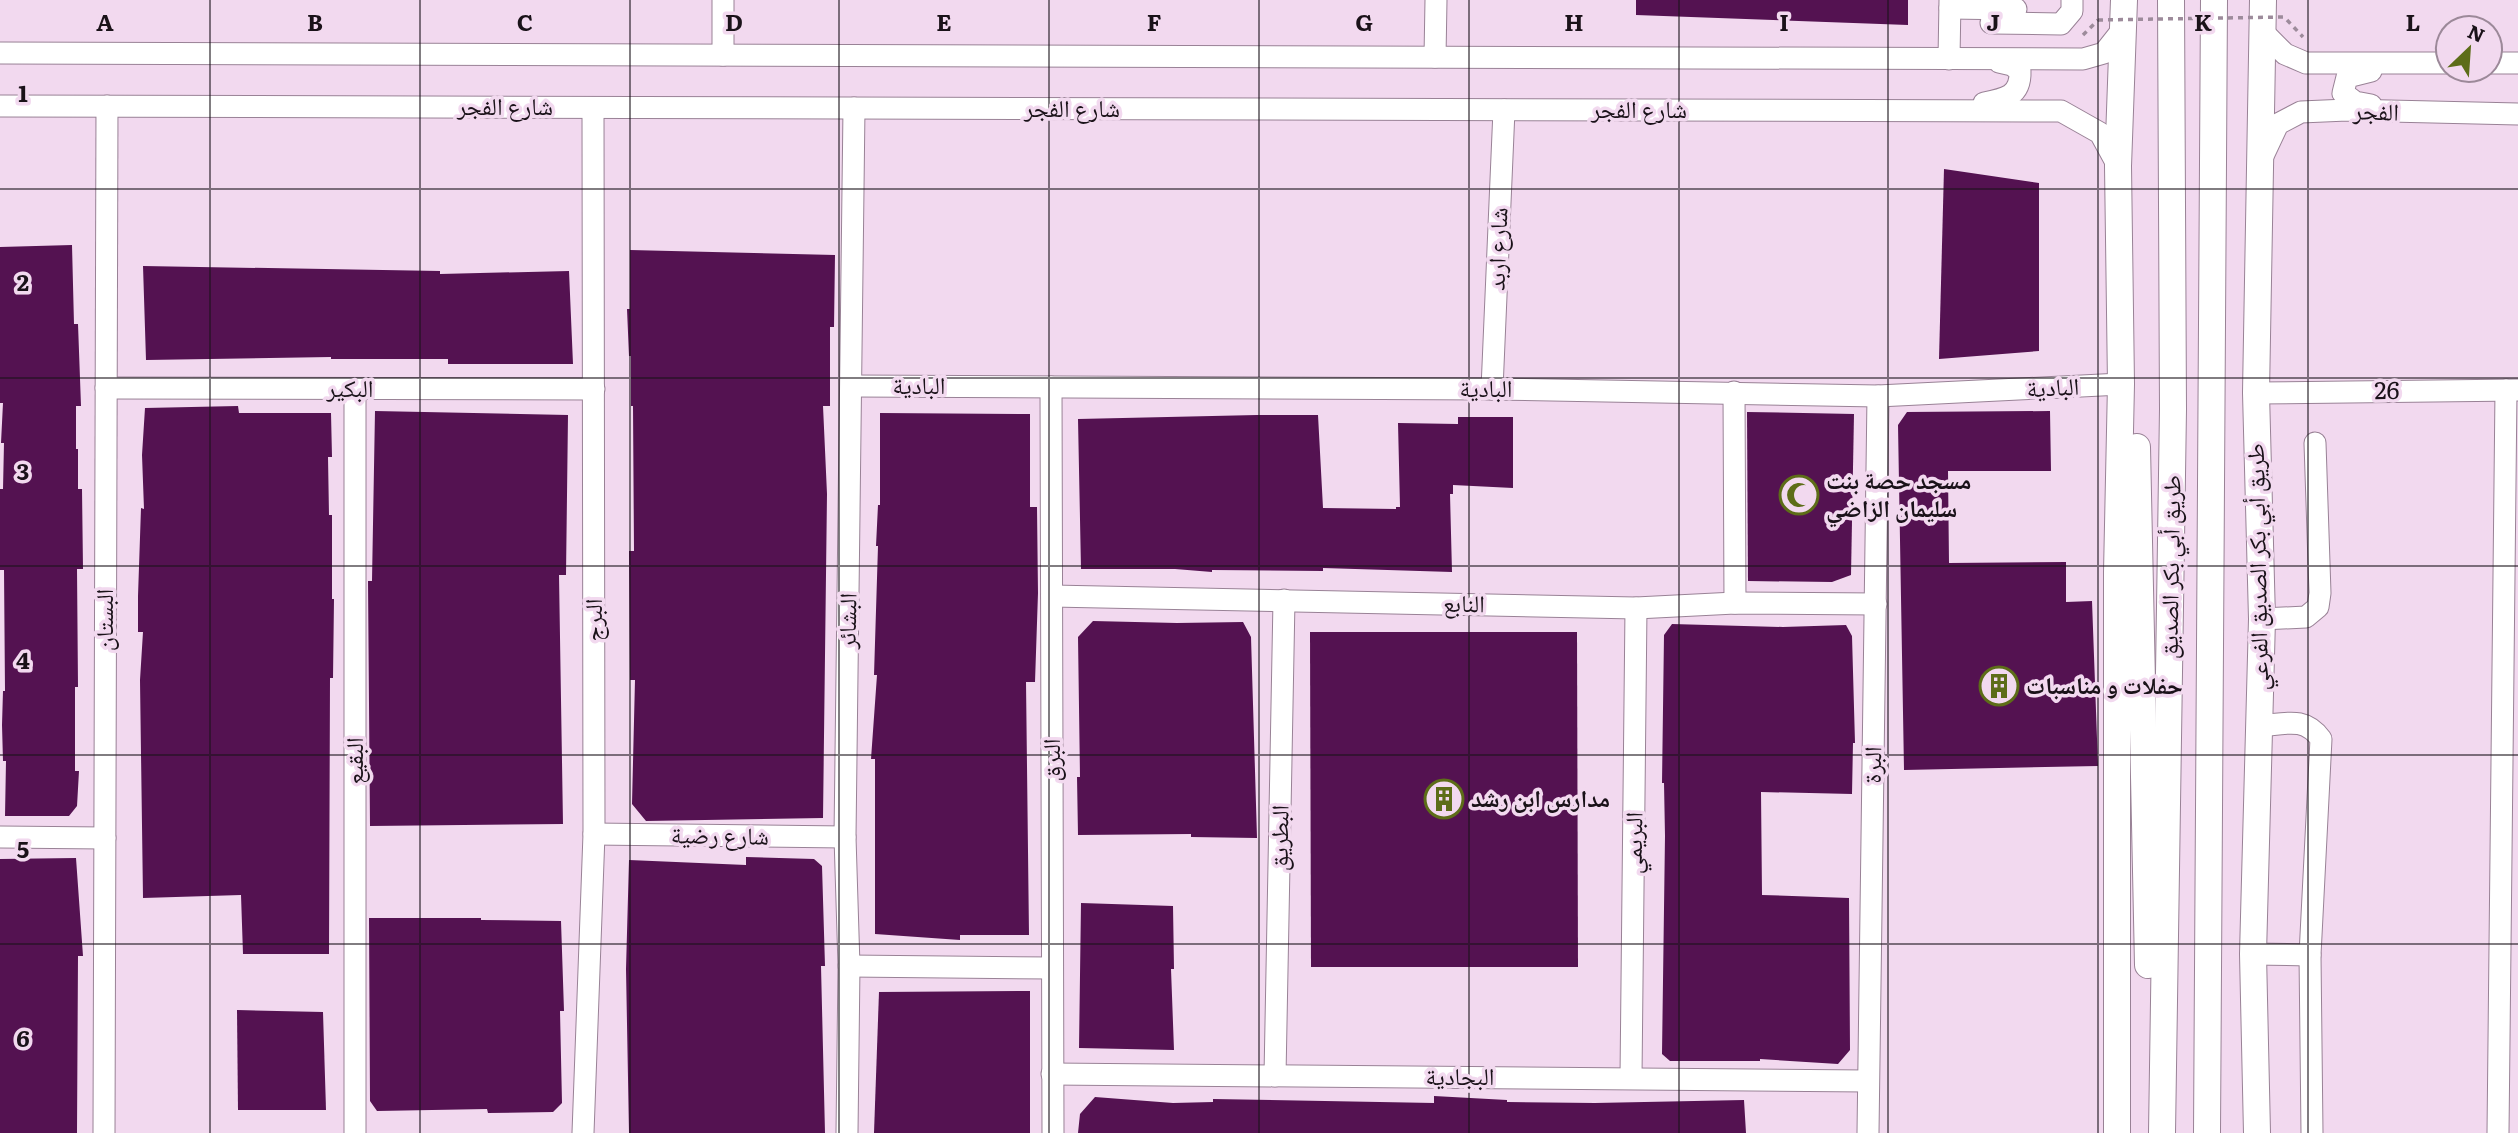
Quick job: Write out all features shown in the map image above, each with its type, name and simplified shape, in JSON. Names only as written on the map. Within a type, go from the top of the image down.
[{"type":"main road","points":[[2117,1133],[2120,384],[2118,166],[2124,0]]},
{"type":"main road","name":"طريق أبي بكر الصديق","points":[[2162,1133],[2173,409],[2171,0]]},
{"type":"main road","name":"طريق أبي بكر الصديق","points":[[2207,1133],[2214,0]]},
{"type":"main road","name":"طريق أبي بكر الصديق الفرعي","points":[[2258,1133],[2253,954],[2262,619],[2256,393],[2261,160],[2274,25],[2263,0]]},
{"type":"main road","points":[[2118,166],[2135,343],[2153,1133]]},
{"type":"main road","points":[[2244,1133],[2253,954]]},
{"type":"street","points":[[723,0],[723,55]]},
{"type":"street","points":[[1434,57],[1436,0]]},
{"type":"street","points":[[1991,23],[2061,24],[2072,11],[2072,0]]},
{"type":"street","points":[[1957,59],[1950,4],[2039,10]]},
{"type":"street","name":"الفجر","points":[[2274,25],[2285,54],[2305,64],[2434,63]]},
{"type":"street","points":[[0,53],[2083,60],[2104,53],[2123,29]]},
{"type":"street","points":[[1945,111],[2008,99],[2016,92],[2021,81],[2020,71],[2012,65],[1957,59]]},
{"type":"street","points":[[2404,63],[2347,77],[2343,93],[2355,102],[2405,113]]},
{"type":"street","name":"شارع الفجر","points":[[0,106],[2061,111],[2100,132],[2118,166]]},
{"type":"street","name":"البستان","points":[[104,1133],[107,106]]},
{"type":"street","name":"البرج","points":[[583,1133],[594,834],[593,108]]},
{"type":"street","name":"البشائر","points":[[846,1133],[849,966],[845,838],[855,108]]},
{"type":"street","name":"شارع اربد","points":[[1492,388],[1504,110]]},
{"type":"street","name":"الفجر","points":[[2261,160],[2278,124],[2301,112],[2347,110],[2518,114]]},
{"type":"street","name":"البادية","points":[[852,386],[1492,388],[1878,396],[2120,384]]},
{"type":"street","name":"البرق","points":[[1051,387],[1053,1133]]},
{"type":"street","name":"البكير","points":[[106,388],[594,389]]},
{"type":"street","name":"البقيع","points":[[355,389],[355,1133]]},
{"type":"street","points":[[2498,1133],[2512,390]]},
{"type":"street","name":"26","points":[[2256,393],[2512,390]]},
{"type":"street","points":[[1734,392],[1735,603]]},
{"type":"street","name":"البرة","points":[[1868,1133],[1878,396]]},
{"type":"street","points":[[2262,619],[2306,617],[2318,607],[2320,593],[2315,443]]},
{"type":"street","name":"النابع","points":[[1052,596],[1636,608],[1735,603],[1875,604]]},
{"type":"street","name":"البطريق","points":[[1275,1076],[1284,600]]},
{"type":"street","name":"البريمي","points":[[1631,1077],[1636,608]]},
{"type":"street","points":[[2259,726],[2301,723],[2312,727],[2321,739],[2310,955],[2312,1133]]},
{"type":"street","name":"شارع رضية","points":[[594,834],[845,838]]},
{"type":"street","points":[[0,837],[105,838]]},
{"type":"street","points":[[2253,954],[2310,955]]},
{"type":"street","points":[[849,966],[1052,968]]},
{"type":"street","name":"البجادية","points":[[1052,1074],[1867,1081]]},
{"type":"path","points":[[2098,20],[2274,25]]},
{"type":"building","points":[[1636,0],[1908,0],[1908,25],[1636,15]]},
{"type":"building","points":[[1944,169],[2039,183],[2039,351],[1939,359]]},
{"type":"building","points":[[72,245],[74,324],[78,324],[81,406],[76,406],[76,449],[78,489],[82,489],[83,569],[77,569],[77,806],[69,816],[5,816],[6,761],[3,761],[2,725],[5,691],[4,570],[0,570],[0,489],[3,489],[4,443],[1,443],[3,403],[0,403],[0,247]]},
{"type":"building","points":[[630,250],[835,255],[834,327],[830,327],[830,406],[823,406],[827,494],[823,818],[646,821],[632,804],[635,680],[630,680],[629,551],[634,551],[633,406],[627,309],[630,309]]},
{"type":"building","points":[[143,266],[440,271],[440,274],[569,271],[573,364],[448,364],[448,359],[331,357],[146,360]]},
{"type":"building","points":[[238,406],[239,413],[331,413],[332,457],[328,457],[334,599],[333,678],[330,678],[329,954],[243,954],[241,895],[143,898],[140,680],[143,632],[138,632],[138,596],[141,508],[144,509],[142,455],[145,408]]},
{"type":"building","points":[[375,411],[568,415],[566,575],[559,575],[563,824],[370,826],[368,581],[372,581]]},
{"type":"building","name":"حفلات و مناسبات","points":[[2050,411],[2051,471],[1948,471],[1949,563],[2066,562],[2066,602],[2092,601],[2098,766],[1904,770],[1898,425],[1907,412]]},
{"type":"building","name":"مسجد حصة بنت سليمان الزاضي","points":[[1747,412],[1854,414],[1851,575],[1832,582],[1748,581]]},
{"type":"building","points":[[880,413],[1030,414],[1030,507],[1037,507],[1038,593],[1035,682],[1026,682],[1029,935],[960,935],[960,940],[875,934],[875,759],[871,759],[877,675],[874,675],[876,546],[880,505]]},
{"type":"building","points":[[1318,415],[1323,508],[1400,507],[1398,423],[1458,424],[1458,417],[1513,417],[1513,488],[1453,485],[1453,494],[1450,494],[1452,572],[1323,568],[1323,571],[1212,572],[1175,569],[1081,569],[1078,419]]},
{"type":"building","points":[[1093,621],[1243,622],[1251,637],[1257,838],[1191,837],[1191,834],[1078,835],[1078,637]]},
{"type":"building","points":[[1672,624],[1783,627],[1846,625],[1852,636],[1855,743],[1852,794],[1761,792],[1762,895],[1849,898],[1850,1050],[1838,1064],[1760,1059],[1670,1061],[1662,1054],[1664,635]]},
{"type":"building","name":"مدارس ابن رشد","points":[[1310,632],[1577,632],[1578,967],[1311,967]]},
{"type":"building","points":[[746,857],[814,859],[822,866],[825,966],[821,966],[825,1133],[629,1133],[626,969],[629,860],[746,865]]},
{"type":"building","points":[[76,858],[83,956],[78,956],[77,1133],[0,1133],[0,859]]},
{"type":"building","points":[[1081,903],[1173,906],[1174,969],[1171,969],[1174,1050],[1079,1048]]},
{"type":"building","points":[[369,918],[561,921],[564,1011],[560,1011],[562,1103],[553,1112],[488,1113],[487,1109],[377,1111],[370,1101]]},
{"type":"building","points":[[1030,991],[1030,1133],[874,1133],[879,992]]},
{"type":"building","points":[[237,1010],[323,1012],[326,1110],[238,1110]]},
{"type":"building","points":[[1434,1096],[1507,1102],[1744,1100],[1746,1133],[1078,1133],[1080,1114],[1095,1097],[1173,1103],[1213,1102],[1213,1099],[1434,1103]]},
{"type":"place","name":"مسجد حصة بنت سليمان الزاضي","points":[[1799,495]]},
{"type":"place","name":"حفلات و مناسبات","points":[[1999,686]]},
{"type":"place","name":"مدارس ابن رشد","points":[[1444,799]]}]
